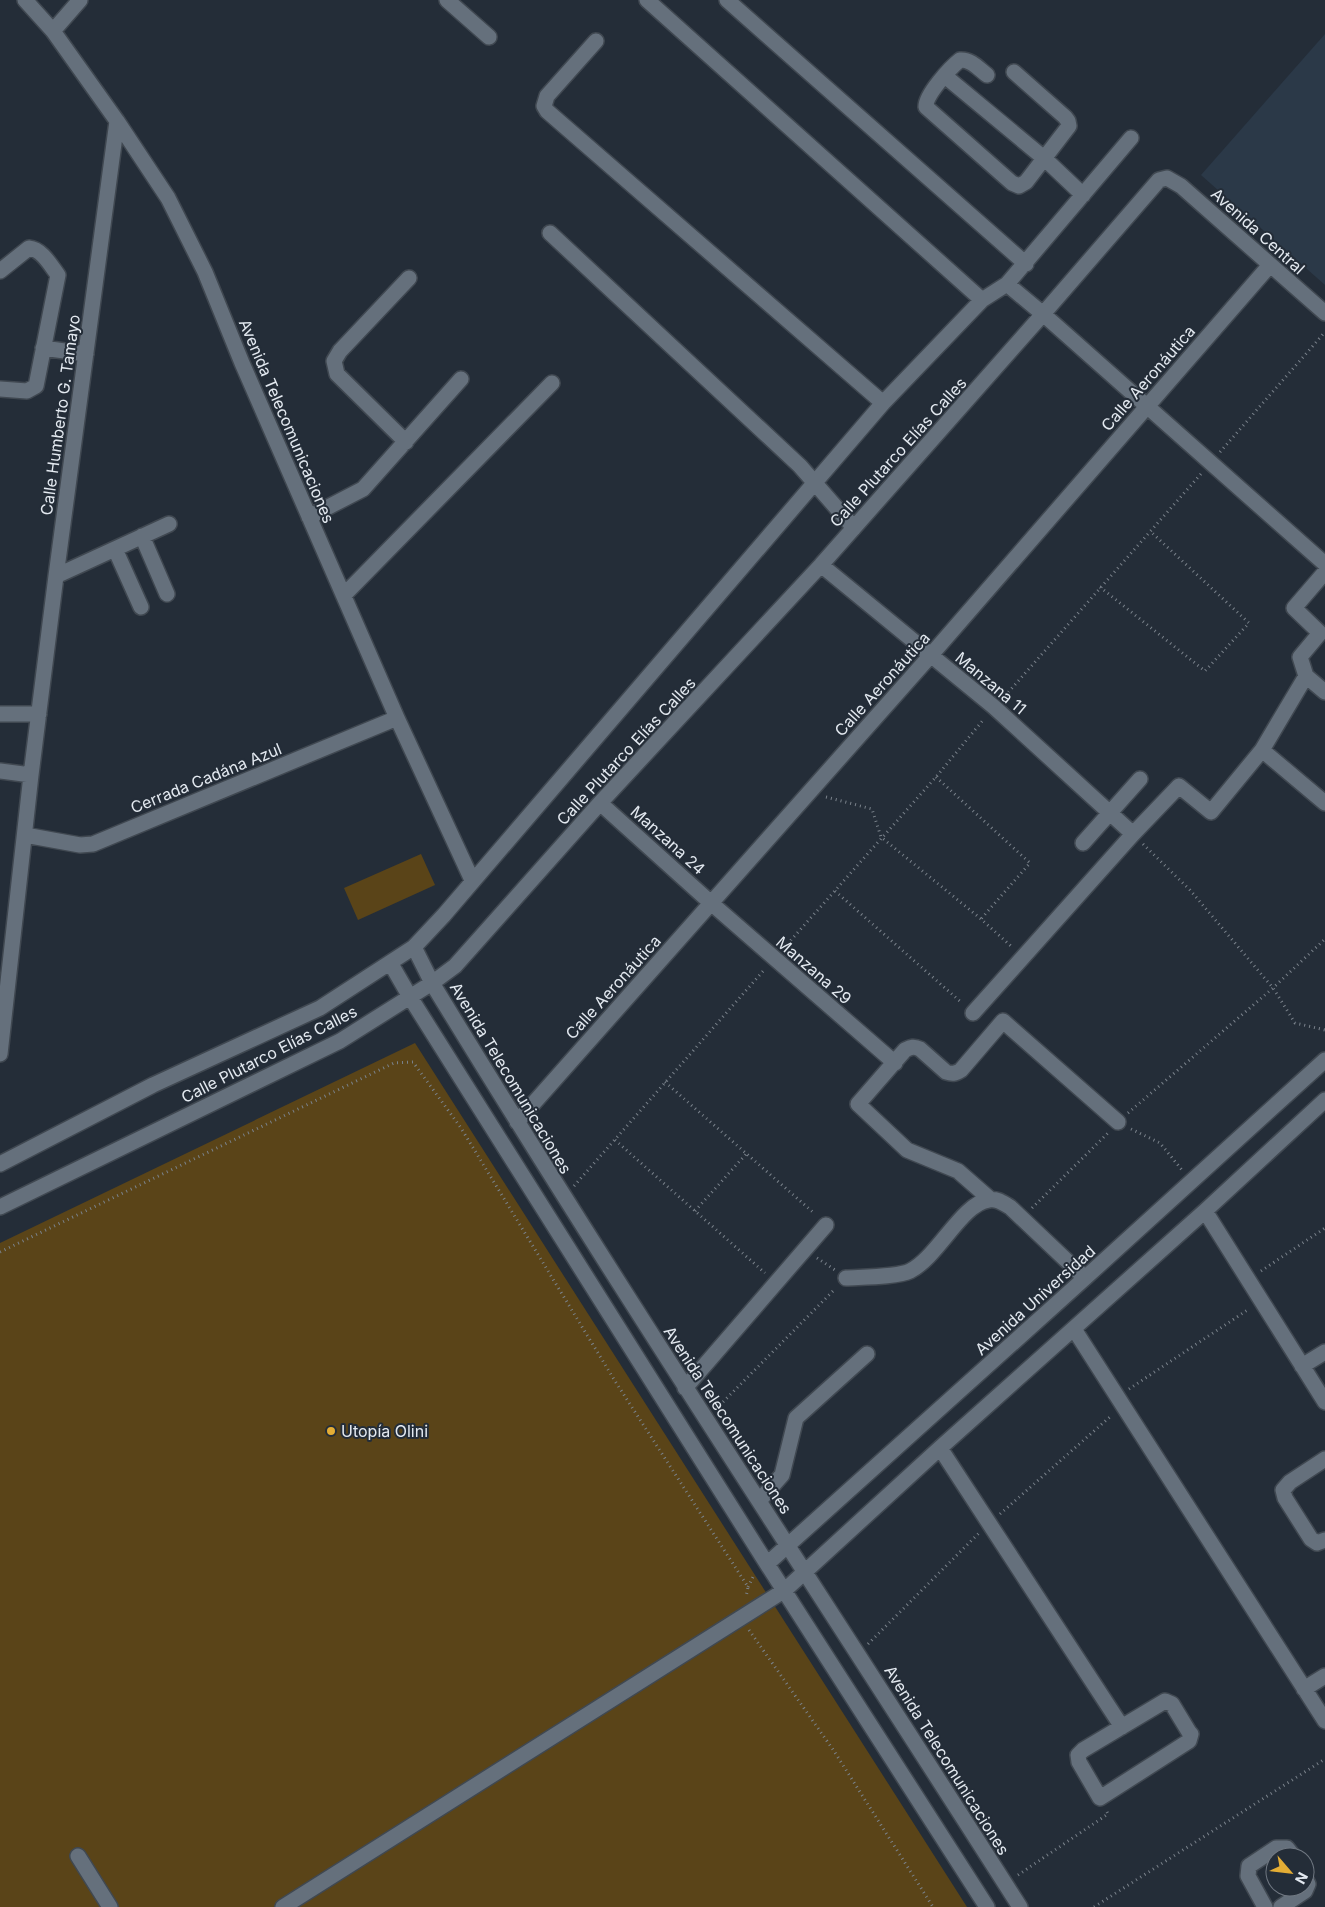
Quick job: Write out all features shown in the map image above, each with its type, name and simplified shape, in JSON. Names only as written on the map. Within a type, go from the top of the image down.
[{"type":"street","points":[[53,31],[80,0]]},
{"type":"street","points":[[447,0],[488,37]]},
{"type":"street","points":[[647,0],[982,300]]},
{"type":"street","points":[[727,0],[1026,264]]},
{"type":"street","name":"Avenida Telecomunicaciones","points":[[27,1],[53,31],[117,121],[168,198],[205,272],[242,363],[397,718],[472,880]]},
{"type":"street","points":[[596,41],[547,96],[544,106],[547,111],[883,402]]},
{"type":"street","points":[[987,75],[966,60],[960,60],[927,99],[928,110],[1012,183],[1019,186],[1023,185],[1045,160],[1069,126],[1068,121],[1014,72]]},
{"type":"street","points":[[945,76],[1045,160],[1082,195]]},
{"type":"street","name":"Calle Humberto G. Tamayo","points":[[0,1054],[31,775],[117,121]]},
{"type":"street","name":"Calle Plutarco Elías Calles","points":[[0,1164],[153,1086],[320,1008],[391,964],[414,947],[444,915],[472,880],[815,484],[883,402],[982,300],[1007,284],[1026,264],[1131,138]]},
{"type":"street","name":"Calle Plutarco Elías Calles","points":[[0,1207],[340,1041],[432,983],[454,966],[600,803],[821,565],[1044,314],[1151,187],[1158,180],[1167,178]]},
{"type":"street","name":"Avenida Central","points":[[1167,178],[1182,186],[1325,313]]},
{"type":"street","points":[[550,232],[800,466],[854,528]]},
{"type":"street","points":[[0,271],[30,248],[35,248],[58,275],[36,386],[27,391],[0,389]]},
{"type":"street","name":"Calle Aeronáutica","points":[[516,1122],[931,655],[1270,265]]},
{"type":"street","points":[[406,442],[337,374],[334,361],[340,351],[409,278]]},
{"type":"street","points":[[1007,284],[1044,314],[1325,564]]},
{"type":"street","points":[[43,348],[86,354]]},
{"type":"street","points":[[309,517],[363,489],[461,379]]},
{"type":"street","points":[[344,595],[552,383]]},
{"type":"street","points":[[56,576],[169,524]]},
{"type":"street","points":[[142,536],[167,594]]},
{"type":"street","points":[[115,549],[141,607]]},
{"type":"street","name":"Manzana 11","points":[[821,565],[994,707],[1133,834]]},
{"type":"street","points":[[1325,572],[1294,608],[1320,634],[1300,657],[1306,676],[1325,692]]},
{"type":"street","points":[[972,1013],[1133,834],[1179,786],[1211,812],[1262,750],[1306,676]]},
{"type":"street","points":[[0,714],[39,714]]},
{"type":"street","name":"Cerrada Cadána Azul","points":[[25,835],[80,845],[93,844],[397,718]]},
{"type":"street","points":[[1262,750],[1325,803]]},
{"type":"street","points":[[0,771],[31,775]]},
{"type":"street","points":[[1083,843],[1140,779]]},
{"type":"street","name":"Manzana 24","points":[[600,803],[711,903]]},
{"type":"street","name":"Manzana 29","points":[[711,903],[895,1063]]},
{"type":"street","name":"Avenida Telecomunicaciones","points":[[414,947],[432,983],[516,1122],[705,1420],[789,1545],[1020,1907]]},
{"type":"street","points":[[391,964],[767,1564],[987,1907]]},
{"type":"street","points":[[990,1199],[958,1170],[907,1150],[858,1104],[905,1050],[915,1047],[946,1072],[956,1074],[1002,1021],[1118,1122]]},
{"type":"street","name":"Avenida Universidad","points":[[767,1564],[1324,1062]]},
{"type":"street","points":[[283,1907],[785,1590],[940,1448],[1206,1211],[1325,1100]]},
{"type":"street","points":[[846,1278],[908,1272],[923,1264],[970,1210],[979,1202],[990,1199],[1000,1201],[1086,1278]]},
{"type":"street","points":[[1206,1211],[1325,1402]]},
{"type":"street","points":[[685,1388],[826,1224]]},
{"type":"street","points":[[1074,1329],[1325,1721]]},
{"type":"street","points":[[1302,1366],[1325,1352]]},
{"type":"street","points":[[759,1501],[782,1475],[796,1418],[867,1354]]},
{"type":"street","points":[[940,1448],[1122,1726]]},
{"type":"street","points":[[1325,1459],[1290,1482],[1283,1490],[1285,1498],[1311,1539],[1317,1543],[1325,1540]]},
{"type":"street","points":[[1304,1689],[1325,1676]]},
{"type":"street","points":[[1169,1701],[1190,1732],[1190,1738],[1186,1743],[1100,1798],[1078,1762],[1078,1755],[1122,1726],[1161,1703],[1169,1701]]},
{"type":"street","points":[[1265,1855],[1249,1866],[1248,1876],[1265,1907]]},
{"type":"street","points":[[78,1856],[110,1907]]},
{"type":"street","points":[[1281,1907],[1297,1897]]},
{"type":"path","points":[[564,1198],[936,777],[994,707],[1325,332]]},
{"type":"path","points":[[1100,586],[1204,671],[1249,623],[1150,531]]},
{"type":"path","points":[[936,777],[1030,863],[982,918]]},
{"type":"path","points":[[809,793],[872,809],[881,837],[982,918],[1023,958]]},
{"type":"path","points":[[1133,834],[1190,890],[1273,988],[1295,1023],[1325,1030]]},
{"type":"path","points":[[835,891],[972,1013]]},
{"type":"path","points":[[1021,1219],[1118,1122],[1273,988],[1325,939]]},
{"type":"path","points":[[0,1252],[394,1062],[413,1062],[461,1128],[615,1381],[748,1587],[741,1619],[834,1751],[932,1907]]},
{"type":"path","points":[[665,1082],[826,1224]]},
{"type":"path","points":[[1118,1122],[1160,1143],[1191,1182]]},
{"type":"path","points":[[615,1140],[777,1283]]},
{"type":"path","points":[[695,1211],[747,1153]]},
{"type":"path","points":[[1248,1279],[1325,1228]]},
{"type":"path","points":[[705,1420],[846,1278],[806,1249]]},
{"type":"path","points":[[859,1654],[989,1523],[1123,1405],[1122,1393],[1262,1301]]},
{"type":"path","points":[[1094,1907],[1325,1759]]},
{"type":"path","points":[[1005,1884],[1108,1814],[1100,1798]]},
{"type":"shaded area","points":[[1325,34],[1325,285],[1201,175]]},
{"type":"shaded area","points":[[421,854],[435,885],[358,920],[344,888]]},
{"type":"shaded area","name":"Utopía Olini","points":[[415,1043],[967,1907],[0,1907],[0,1243]]},
{"type":"place","name":"Utopía Olini","points":[[331,1431]]}]
